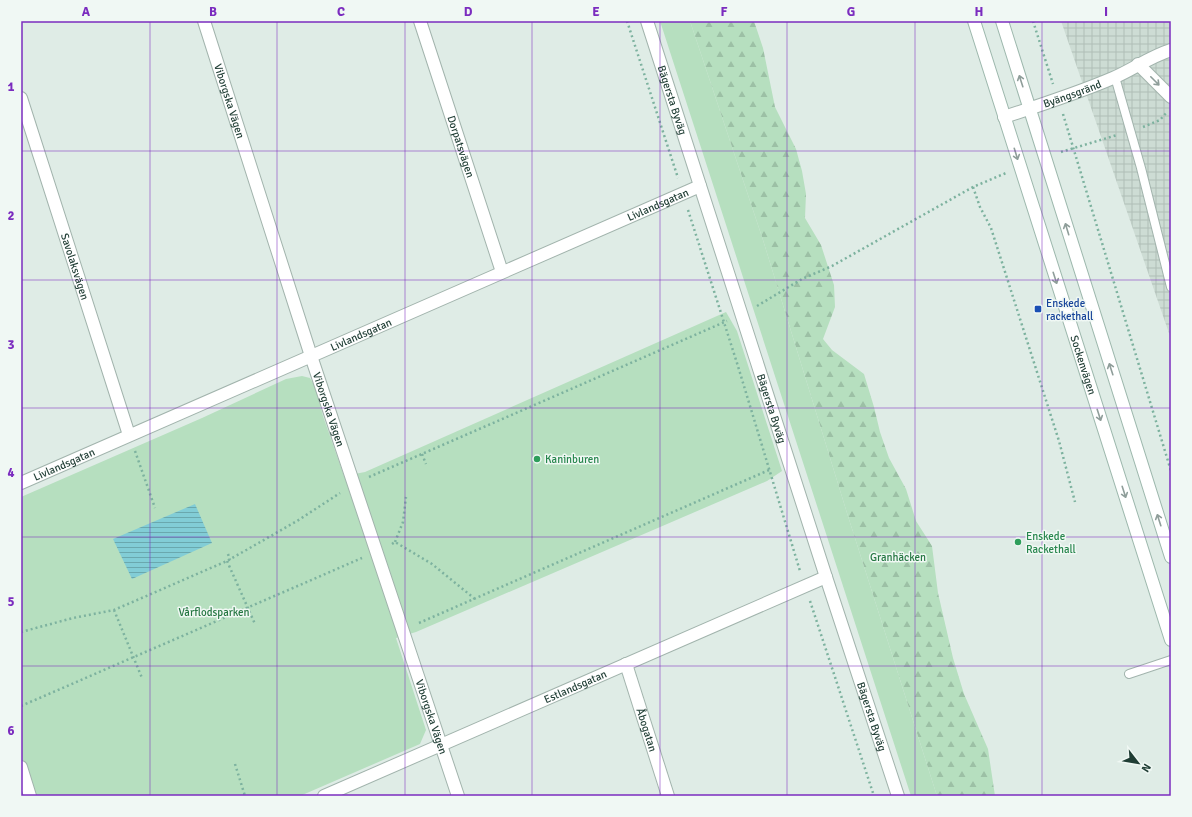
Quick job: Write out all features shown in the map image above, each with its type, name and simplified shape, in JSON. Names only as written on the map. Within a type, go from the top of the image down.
[{"type":"street","name":"Viborgska Vägen","points":[[204,21],[311,356],[442,744],[458,796]]},
{"type":"street","name":"Dorpatsvägen","points":[[420,21],[502,272]]},
{"type":"street","name":"Bägersta Byväg","points":[[647,21],[898,796]]},
{"type":"street","name":"Sockenvägen","points":[[974,21],[1171,640]]},
{"type":"street","points":[[1002,21],[1171,557]]},
{"type":"street","name":"Byängsgränd","points":[[1004,117],[1058,100],[1115,77],[1155,55],[1171,50]]},
{"type":"street","points":[[1138,64],[1171,97]]},
{"type":"street","name":"Savolaksvägen","points":[[21,98],[129,435]]},
{"type":"street","name":"Livlandsgatan","points":[[21,483],[700,186]]},
{"type":"street","name":"Estlandsgatan","points":[[324,796],[826,577]]},
{"type":"street","name":"Åbogatan","points":[[626,664],[668,796]]},
{"type":"street","points":[[21,767],[30,796]]},
{"type":"lane","points":[[1115,77],[1141,168],[1171,287]]},
{"type":"lane","points":[[1129,674],[1171,660]]},
{"type":"path","points":[[627,21],[724,323],[805,586],[874,796]]},
{"type":"path","points":[[1033,21],[1171,471]]},
{"type":"path","points":[[21,632],[73,618],[114,610],[229,561],[297,521],[354,484],[741,315],[802,279],[832,266],[973,187],[980,207],[991,228],[1060,441],[1075,502]]},
{"type":"path","points":[[129,435],[155,508]]},
{"type":"path","points":[[422,454],[426,464]]},
{"type":"path","points":[[403,630],[769,470]]},
{"type":"path","points":[[21,706],[377,552],[395,542],[403,522],[406,497]]},
{"type":"path","points":[[395,542],[432,564],[475,599]]},
{"type":"path","points":[[228,554],[229,561],[255,624]]},
{"type":"path","points":[[130,599],[132,603]]},
{"type":"path","points":[[114,610],[142,678]]},
{"type":"path","points":[[235,764],[245,796]]},
{"type":"shaded area","points":[[1061,21],[1171,21],[1171,339],[1106,151]]},
{"type":"green space","points":[[660,21],[690,21],[763,240],[847,513],[937,796],[911,796]]},
{"type":"green space","name":"Granhäcken","points":[[690,21],[754,21],[763,48],[775,107],[796,149],[802,171],[806,194],[805,218],[821,245],[834,285],[835,307],[823,339],[832,350],[864,374],[880,432],[889,458],[906,489],[916,521],[932,546],[938,593],[953,658],[964,694],[988,749],[995,796],[937,796],[847,513],[763,240]]},
{"type":"green space","name":"Vårflodsparken","points":[[726,312],[737,331],[782,471],[767,481],[416,632],[396,638],[426,730],[420,744],[300,796],[21,796],[21,497],[202,418],[286,379],[302,376],[310,378],[315,387],[323,416],[344,476],[365,472]]},
{"type":"water","points":[[195,504],[212,543],[132,579],[113,539]]},
{"type":"place","name":"Enskede rackethall","points":[[1038,309]]},
{"type":"place","name":"Kaninburen","points":[[537,459]]},
{"type":"place","name":"Enskede Rackethall","points":[[1018,542]]}]
